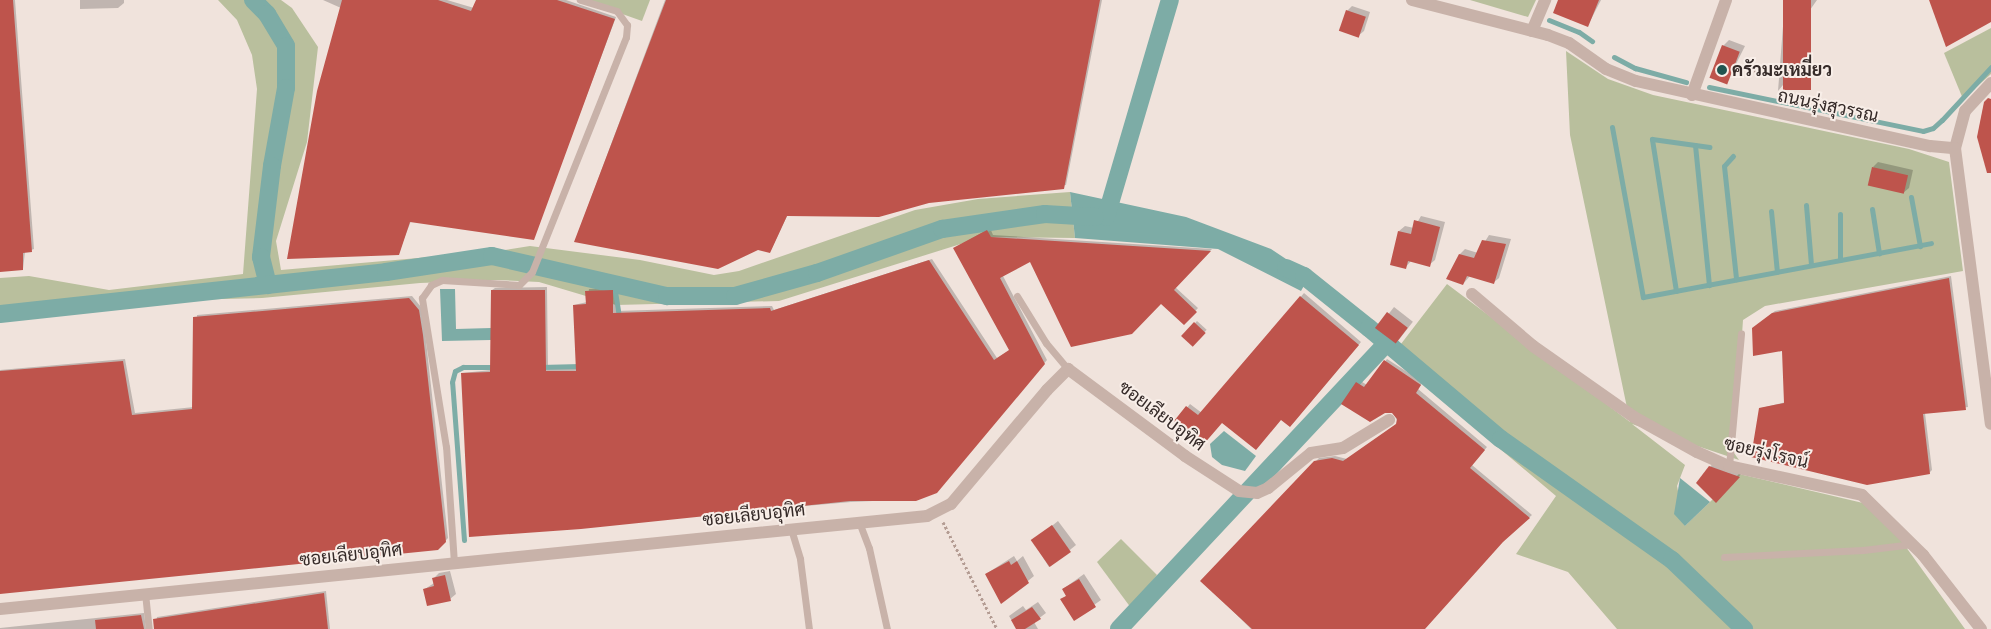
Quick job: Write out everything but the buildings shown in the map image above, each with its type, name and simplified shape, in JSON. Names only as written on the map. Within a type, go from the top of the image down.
[{"type":"street","name":"ถนนรุ่งสุวรรณ","points":[[1412,0],[1438,3],[1569,43],[1606,70],[1636,82],[1930,146],[1955,148]]},
{"type":"street","points":[[1532,31],[1545,0]]},
{"type":"street","points":[[1692,95],[1726,0]]},
{"type":"street","points":[[1991,82],[1965,111],[1955,148],[1991,424]]},
{"type":"street","name":"ซอยรุ่งโรจน์","points":[[1472,294],[1533,346],[1634,417],[1696,452],[1729,466],[1862,495],[1913,544],[1981,629]]},
{"type":"street","name":"ซอยเลียบอุทิศ","points":[[1068,369],[1185,456],[1239,491],[1257,493],[1268,488],[1311,453],[1343,448],[1389,420]]},
{"type":"street","points":[[938,512],[951,504],[1047,390],[1068,369]]},
{"type":"street","name":"ซอยเลียบอุทิศ","points":[[0,609],[859,522],[938,512]]},
{"type":"lane","points":[[454,563],[446,447],[422,298],[431,285],[442,280],[519,285],[532,272],[626,37],[627,25],[617,11],[580,0]]},
{"type":"lane","points":[[1018,296],[1046,344],[1068,369]]},
{"type":"lane","points":[[1729,466],[1741,334]]},
{"type":"lane","points":[[859,522],[869,548],[887,629]]},
{"type":"lane","points":[[791,529],[800,559],[809,629]]},
{"type":"lane","points":[[1724,557],[1913,544]]},
{"type":"lane","points":[[145,593],[149,629]]},
{"type":"path","points":[[1735,64],[1757,71]]},
{"type":"path","points":[[938,512],[997,629]]},
{"type":"green space","points":[[218,0],[281,0],[292,8],[318,47],[307,142],[276,241],[281,270],[498,251],[530,246],[640,260],[714,275],[739,271],[915,210],[978,199],[1070,192],[1075,238],[983,237],[779,301],[616,305],[539,282],[497,280],[420,283],[262,298],[178,300],[0,319],[0,278],[29,276],[109,290],[243,274],[257,89],[252,55],[237,20]]},
{"type":"green space","points":[[583,0],[650,0],[642,21]]},
{"type":"green space","points":[[1470,0],[1536,0],[1528,17]]},
{"type":"green space","points":[[1991,28],[1991,74],[1963,99],[1944,53]]},
{"type":"green space","points":[[1566,51],[1608,79],[1653,95],[1909,149],[1949,162],[1963,271],[1765,306],[1743,320],[1734,453],[1739,460],[1632,424],[1685,465],[1677,486],[1685,526],[1739,474],[1863,503],[1898,536],[1965,629],[1617,629],[1568,572],[1516,554],[1556,496],[1391,357],[1447,284],[1630,422],[1570,135]]},
{"type":"green space","points":[[1121,539],[1157,575],[1131,608],[1097,562]]},
{"type":"water","points":[[1070,192],[1186,217],[1271,249],[1310,275],[1301,291],[1218,249],[1075,238]]},
{"type":"water","points":[[440,289],[455,289],[456,329],[491,328],[491,340],[442,341]]},
{"type":"water","points":[[1224,431],[1256,456],[1245,471],[1222,465],[1212,457],[1210,444]]},
{"type":"water","points":[[1680,478],[1710,502],[1685,526],[1674,514]]},
{"type":"waterway","points":[[253,0],[267,14],[286,46],[286,88],[272,166],[261,257],[268,285]]},
{"type":"waterway","points":[[1106,217],[1170,0]]},
{"type":"waterway","points":[[1549,20],[1579,32],[1592,41]]},
{"type":"waterway","points":[[1614,57],[1635,68],[1686,82]]},
{"type":"waterway","points":[[1709,87],[1923,131],[1933,128],[1942,120],[1991,67]]},
{"type":"waterway","points":[[1612,127],[1643,297],[1931,243]]},
{"type":"waterway","points":[[1676,291],[1652,139],[1709,147]]},
{"type":"waterway","points":[[1695,145],[1709,285]]},
{"type":"waterway","points":[[1733,156],[1724,166],[1736,279]]},
{"type":"waterway","points":[[1911,197],[1920,246]]},
{"type":"waterway","points":[[1806,205],[1811,265]]},
{"type":"waterway","points":[[1872,209],[1879,253]]},
{"type":"waterway","points":[[1771,211],[1777,272]]},
{"type":"waterway","points":[[0,314],[386,272],[492,256],[667,296],[735,296],[817,273],[942,229],[1045,214],[1095,217]]},
{"type":"waterway","points":[[1840,214],[1840,260]]},
{"type":"waterway","points":[[1286,268],[1304,276],[1501,439],[1672,560],[1744,629]]},
{"type":"waterway","points":[[614,285],[619,318]]},
{"type":"waterway","points":[[1119,629],[1387,343]]},
{"type":"waterway","points":[[540,367],[581,366]]},
{"type":"waterway","points":[[464,540],[452,382],[455,371],[463,367],[496,367]]},
{"type":"place","name":"ครัวมะเหมี่ยว","points":[[1722,70]]}]
